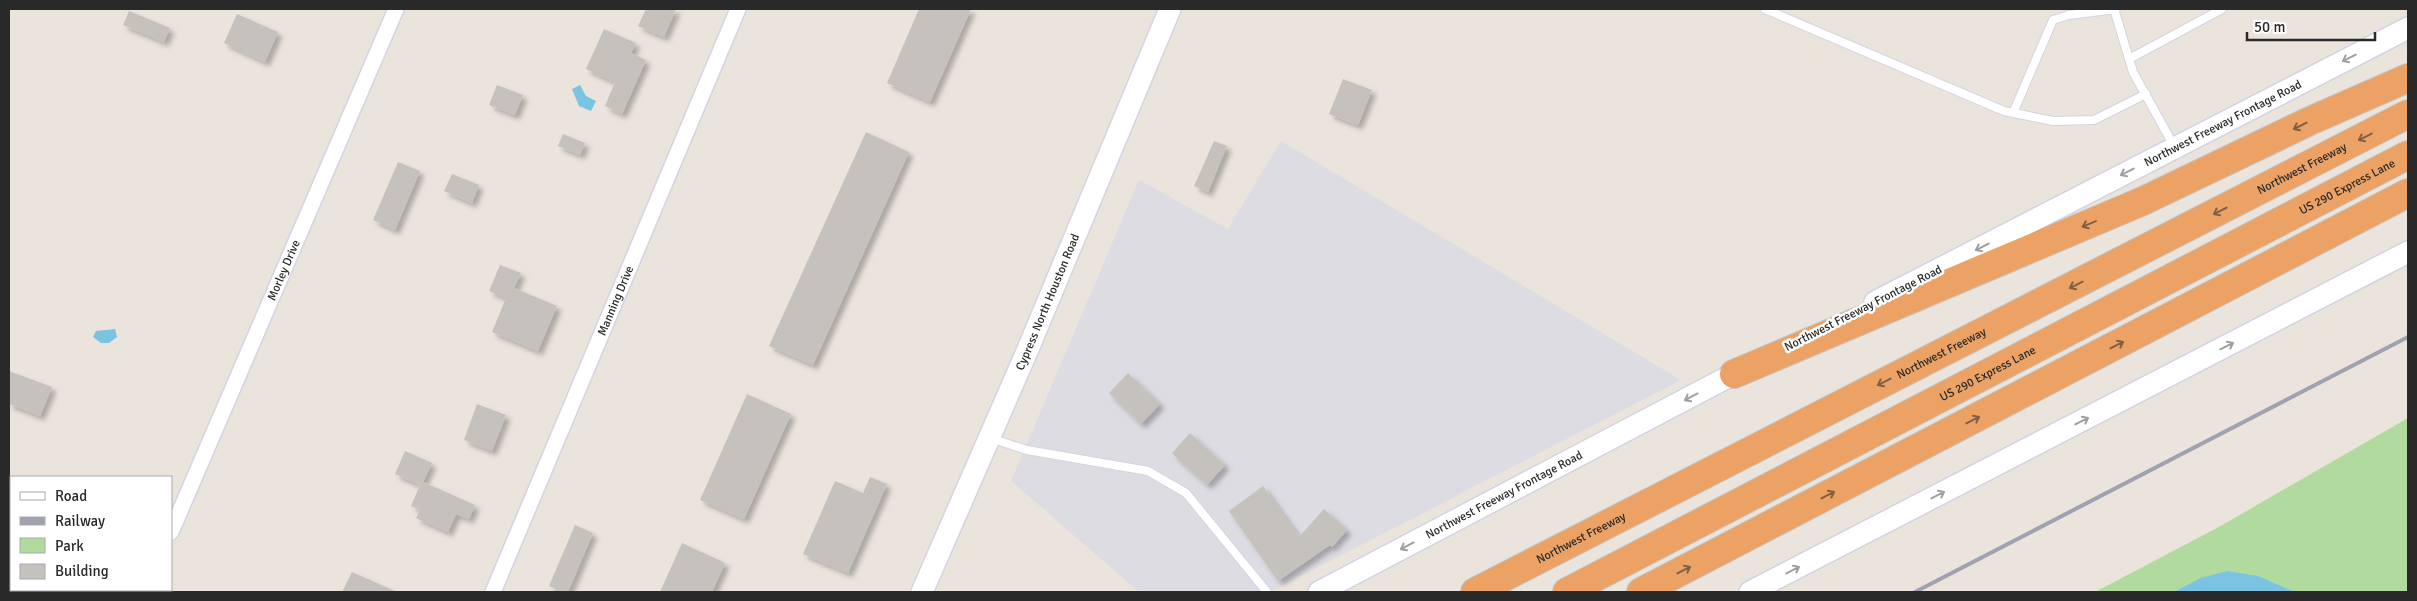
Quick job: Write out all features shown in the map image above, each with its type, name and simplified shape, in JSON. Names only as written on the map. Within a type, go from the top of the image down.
[{"type":"highway","points":[[1734,374],[2143,201],[2312,120],[2408,78]]},
{"type":"highway","name":"Northwest Freeway","points":[[1475,592],[2408,114]]},
{"type":"highway","name":"US 290 Express Lane","points":[[1567,592],[2408,155]]},
{"type":"highway","points":[[1641,592],[2408,193]]},
{"type":"main road","name":"Cypress North Houston Road","points":[[922,592],[1170,9]]},
{"type":"main road","name":"Northwest Freeway Frontage Road","points":[[1319,592],[1734,374],[2408,28]]},
{"type":"main road","points":[[1750,592],[2408,252]]},
{"type":"street","name":"Morley Drive","points":[[172,530],[396,9]]},
{"type":"street","name":"Manning Drive","points":[[493,592],[738,9]]},
{"type":"lane","points":[[1765,9],[2012,113],[2053,121],[2094,120],[2146,94]]},
{"type":"lane","points":[[2012,113],[2053,20],[2069,15],[2115,9],[2129,59],[2174,148]]},
{"type":"lane","points":[[2129,59],[2222,9]]},
{"type":"lane","points":[[989,438],[1027,450],[1148,471],[1186,493],[1267,592]]},
{"type":"shaded area","points":[[1281,141],[1681,380],[1270,592],[1139,592],[1011,481],[1139,180],[1228,229]]},
{"type":"green space","points":[[2408,418],[2408,592],[2095,592],[2217,528]]},
{"type":"water","points":[[580,85],[586,96],[596,101],[591,111],[579,106],[572,89]]},
{"type":"water","points":[[115,329],[117,337],[109,343],[101,343],[93,337],[96,331]]},
{"type":"water","points":[[2227,571],[2258,576],[2295,592],[2174,592],[2201,578]]},
{"type":"building","points":[[646,9],[676,9],[664,37],[638,26]]},
{"type":"building","points":[[919,9],[971,9],[930,102],[887,83]]},
{"type":"building","points":[[129,11],[170,28],[164,42],[123,25]]},
{"type":"building","points":[[237,14],[278,32],[265,62],[224,43]]},
{"type":"building","points":[[604,29],[636,43],[631,53],[646,60],[622,114],[605,106],[615,82],[586,69]]},
{"type":"building","points":[[1343,79],[1372,90],[1358,125],[1329,114]]},
{"type":"building","points":[[497,85],[523,95],[515,115],[489,105]]},
{"type":"building","points":[[866,132],[909,152],[813,365],[769,346]]},
{"type":"building","points":[[563,134],[585,143],[580,155],[558,146]]},
{"type":"building","points":[[1214,141],[1227,146],[1208,192],[1194,186]]},
{"type":"building","points":[[398,162],[420,171],[395,230],[373,220]]},
{"type":"building","points":[[452,174],[479,185],[472,203],[444,191]]},
{"type":"building","points":[[500,265],[521,273],[514,288],[557,306],[538,351],[492,332],[506,298],[489,291]]},
{"type":"building","points":[[9,371],[52,387],[40,416],[9,404]]},
{"type":"building","points":[[1128,373],[1160,404],[1141,424],[1109,393]]},
{"type":"building","points":[[747,394],[791,414],[744,519],[700,500]]},
{"type":"building","points":[[477,404],[506,415],[492,451],[464,440]]},
{"type":"building","points":[[1190,433],[1225,465],[1207,485],[1172,453]]},
{"type":"building","points":[[405,451],[432,463],[423,482],[475,505],[469,519],[456,514],[448,532],[416,518],[420,510],[411,506],[420,485],[395,474]]},
{"type":"building","points":[[870,477],[887,484],[848,573],[803,554],[835,481],[863,493]]},
{"type":"building","points":[[1263,486],[1299,537],[1324,509],[1347,530],[1332,547],[1330,545],[1278,581],[1229,511]]},
{"type":"building","points":[[575,525],[593,533],[568,592],[564,592],[549,586]]},
{"type":"building","points":[[682,543],[725,563],[712,592],[660,592]]},
{"type":"building","points":[[352,572],[397,592],[342,592]]},
{"type":"railway","points":[[1915,592],[2408,337]]}]
